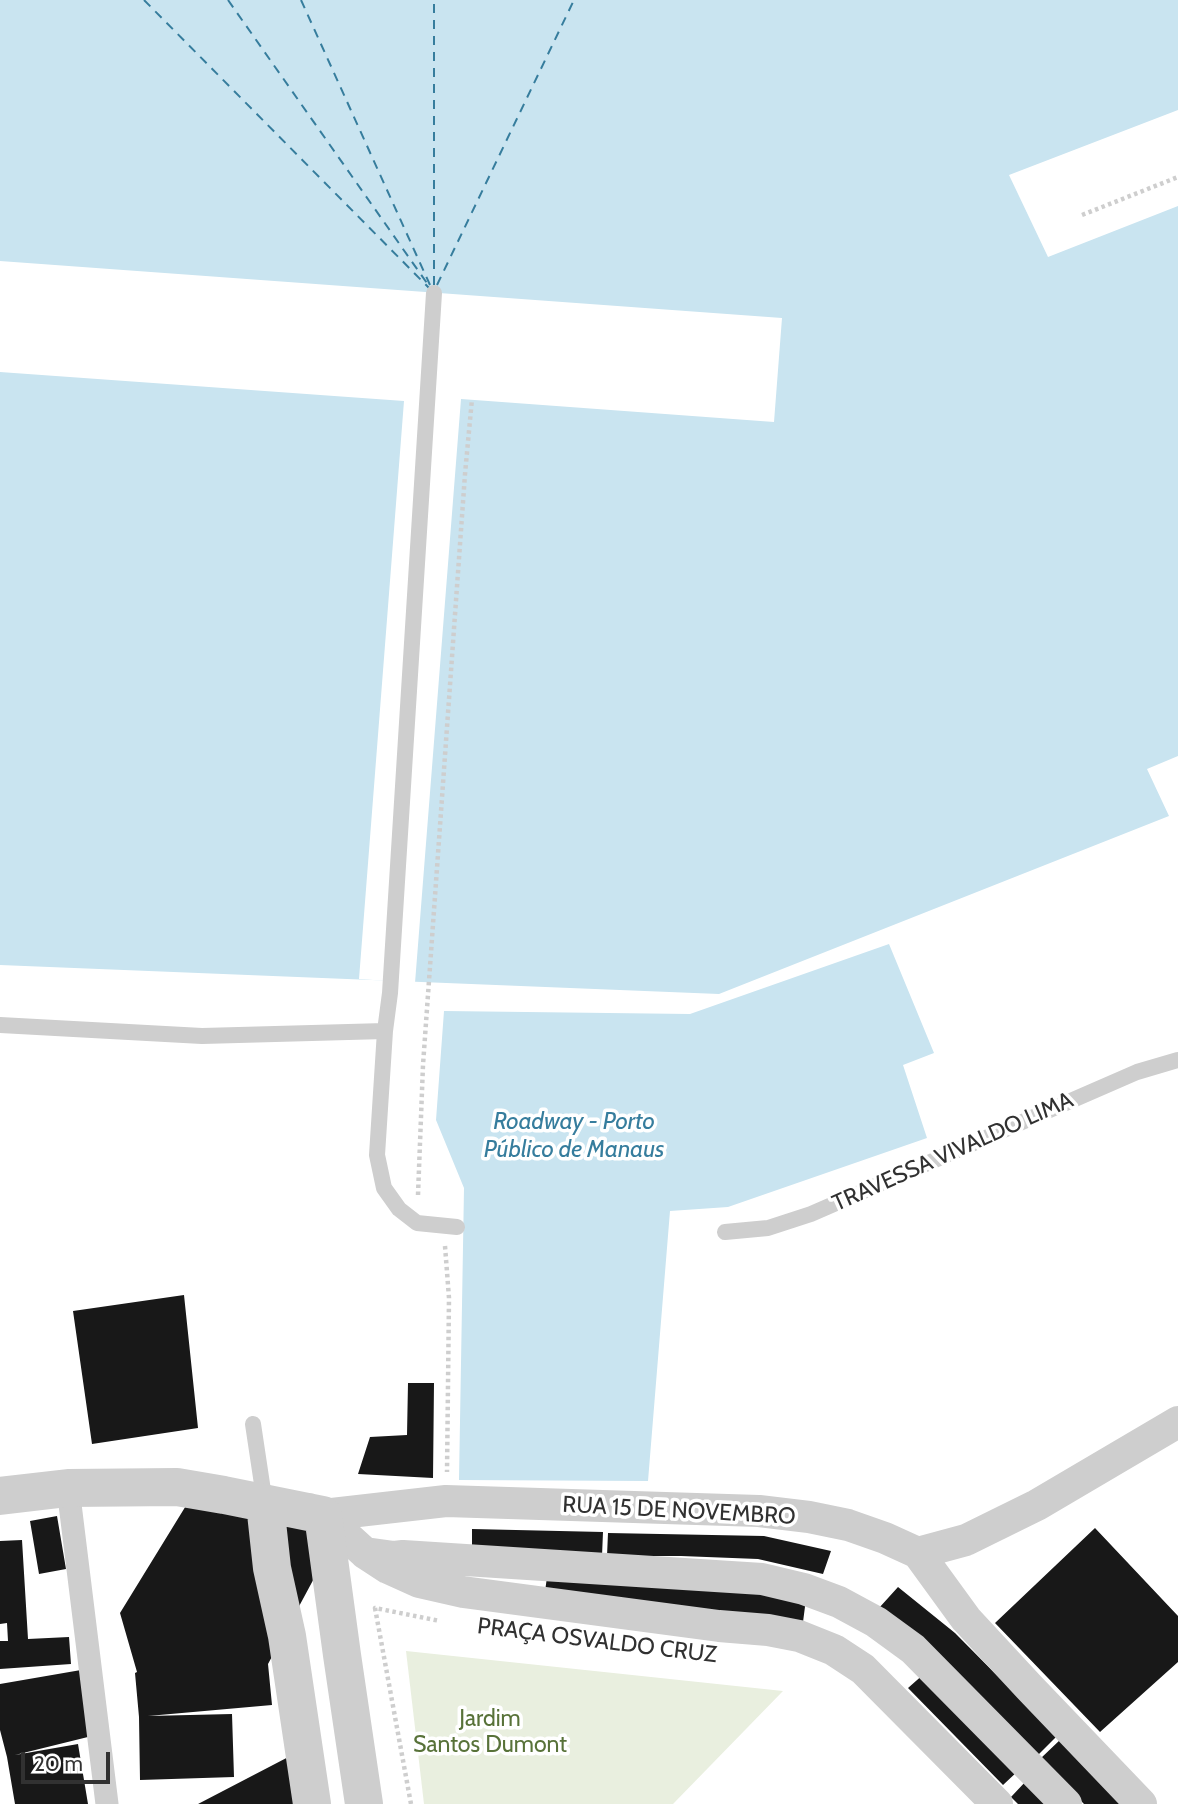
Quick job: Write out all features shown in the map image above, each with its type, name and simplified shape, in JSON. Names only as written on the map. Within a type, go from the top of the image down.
[{"type":"street","points":[[918,1553],[966,1540],[1037,1506],[1178,1422]]},
{"type":"street","points":[[0,1496],[68,1488],[177,1487],[224,1495],[323,1515],[365,1553],[388,1569],[419,1582],[477,1593],[719,1626],[768,1629],[799,1636],[834,1650],[863,1669],[997,1804]]},
{"type":"street","points":[[68,1488],[107,1804]]},
{"type":"street","name":"RUA 15 DE NOVEMBRO","points":[[323,1515],[446,1502],[760,1511],[848,1525],[885,1538],[918,1553],[966,1619],[1141,1804]]},
{"type":"street","points":[[265,1504],[272,1569],[287,1636],[312,1804]]},
{"type":"street","points":[[323,1515],[364,1804]]},
{"type":"street","points":[[365,1553],[762,1579],[804,1588],[839,1602],[876,1622],[913,1649],[1066,1804]]},
{"type":"lane","points":[[433,293],[390,993],[377,1154],[384,1188],[399,1209],[417,1223],[457,1227]]},
{"type":"lane","points":[[0,1025],[202,1035],[385,1031]]},
{"type":"lane","name":"TRAVESSA VIVALDO LIMA","points":[[725,1232],[768,1228],[811,1214],[1137,1072],[1178,1060]]},
{"type":"lane","points":[[253,1424],[265,1504]]},
{"type":"path","points":[[1082,215],[1178,177]]},
{"type":"path","points":[[446,1502],[449,1298],[445,1247],[417,1223],[423,1065],[472,400]]},
{"type":"path","name":"PRAÇA OSVALDO CRUZ","points":[[411,1804],[375,1608],[446,1622]]},
{"type":"green space","name":"Jardim Santos Dumont","points":[[406,1651],[783,1691],[673,1804],[424,1804]]},
{"type":"water","points":[[0,0],[1178,0],[1178,756],[1147,769],[1169,816],[719,994],[0,965]]},
{"type":"water","name":"Roadway - Porto Público de Manaus","points":[[889,944],[934,1053],[903,1065],[927,1138],[728,1207],[670,1211],[648,1481],[459,1480],[464,1188],[436,1120],[444,1011],[690,1014]]},
{"type":"pier","points":[[1178,110],[1178,206],[1048,257],[1009,175]]},
{"type":"pier","points":[[0,261],[782,318],[774,422],[461,399],[415,983],[359,979],[404,401],[0,372]]},
{"type":"building","points":[[184,1295],[198,1428],[92,1444],[73,1311]]},
{"type":"building","points":[[408,1383],[434,1383],[433,1478],[358,1474],[370,1437],[407,1435]]},
{"type":"building","points":[[195,1491],[315,1494],[318,1571],[268,1664],[272,1705],[148,1716],[232,1714],[234,1777],[140,1780],[137,1672],[120,1613]]},
{"type":"building","points":[[57,1516],[66,1569],[39,1574],[30,1521]]},
{"type":"building","points":[[1095,1528],[1178,1616],[1178,1662],[1100,1732],[995,1623]]},
{"type":"building","points":[[472,1529],[603,1532],[602,1556],[472,1553]]},
{"type":"building","points":[[608,1533],[764,1536],[831,1551],[823,1574],[758,1559],[607,1556]]},
{"type":"building","points":[[22,1540],[28,1639],[69,1637],[71,1664],[0,1669],[0,1641],[8,1641],[7,1623],[0,1624],[0,1541]]},
{"type":"building","points":[[547,1577],[747,1590],[806,1599],[803,1622],[544,1599]]},
{"type":"building","points":[[898,1587],[955,1633],[1057,1736],[1037,1756],[879,1608]]},
{"type":"building","points":[[81,1670],[100,1734],[15,1755],[78,1744],[88,1804],[15,1804],[0,1730],[0,1684]]},
{"type":"building","points":[[925,1673],[1019,1770],[1003,1785],[908,1688]]},
{"type":"building","points":[[1061,1739],[1124,1804],[1084,1804],[1040,1759]]},
{"type":"building","points":[[296,1753],[307,1804],[198,1804]]},
{"type":"building","points":[[1027,1780],[1051,1804],[1018,1804],[1011,1797]]},
{"type":"ferry route","points":[[144,0],[430,289]]},
{"type":"ferry route","points":[[228,0],[429,286]]},
{"type":"ferry route","points":[[301,0],[430,285]]},
{"type":"ferry route","points":[[434,0],[434,285]]},
{"type":"ferry route","points":[[437,285],[574,0]]}]
